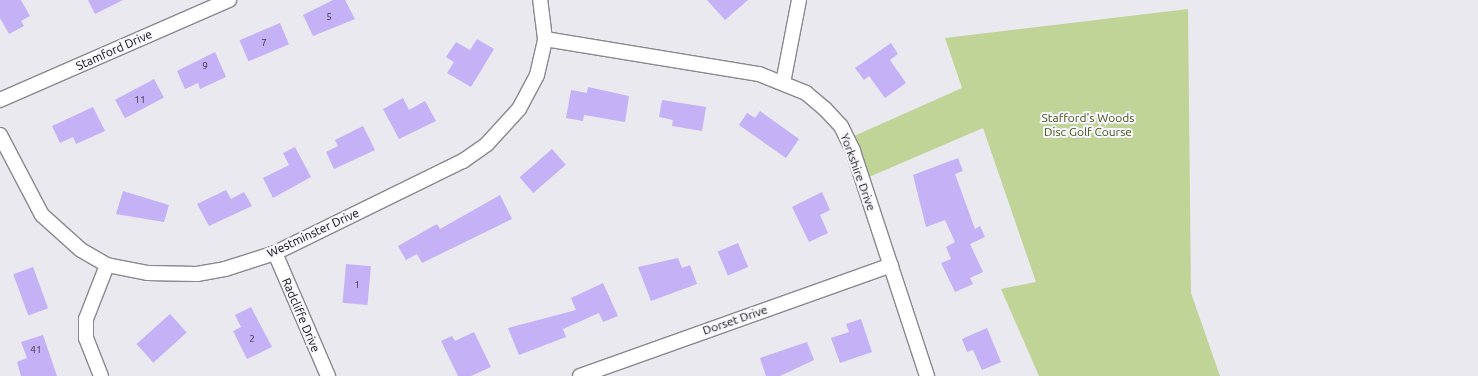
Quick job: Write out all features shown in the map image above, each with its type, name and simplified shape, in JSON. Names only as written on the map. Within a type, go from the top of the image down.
[{"type":"street","name":"Stamford Drive","points":[[0,100],[229,0]]},
{"type":"street","name":"Westminster Drive","points":[[0,135],[42,215],[81,250],[107,265],[148,273],[197,274],[275,253],[462,161],[487,144],[523,100],[537,75],[545,39],[540,0]]},
{"type":"street","points":[[783,83],[799,0]]},
{"type":"street","name":"Yorkshire Drive","points":[[545,39],[759,74],[806,94],[841,126],[891,265],[927,376]]},
{"type":"street","name":"Radcliffe Drive","points":[[275,253],[328,376]]},
{"type":"street","points":[[102,376],[86,338],[86,319],[107,265]]},
{"type":"street","name":"Dorset Drive","points":[[580,376],[891,265]]},
{"type":"green space","name":"Stafford's Woods Disc Golf Course","points":[[1188,9],[1191,293],[1220,376],[1039,376],[1001,289],[1036,282],[983,128],[862,180],[845,140],[962,88],[945,38]]},
{"type":"building","points":[[0,0],[21,0],[30,16],[21,21],[24,26],[9,34],[0,18]]},
{"type":"building","points":[[88,0],[123,0],[95,14]]},
{"type":"building","points":[[333,0],[345,0],[355,19],[313,36],[303,15]]},
{"type":"building","points":[[707,0],[748,0],[725,20]]},
{"type":"building","points":[[280,23],[289,44],[248,61],[239,40]]},
{"type":"building","points":[[477,39],[494,49],[471,87],[447,73],[454,62],[446,57],[456,42],[470,50]]},
{"type":"building","points":[[891,43],[898,54],[890,60],[906,83],[885,98],[869,76],[864,80],[855,68]]},
{"type":"building","points":[[215,52],[226,77],[200,89],[198,83],[185,89],[177,71]]},
{"type":"building","points":[[154,79],[164,98],[125,118],[115,100]]},
{"type":"building","points":[[588,87],[629,96],[625,122],[584,115],[583,121],[566,118],[571,90],[587,93]]},
{"type":"building","points":[[403,98],[409,110],[425,101],[436,121],[399,139],[383,109]]},
{"type":"building","points":[[662,100],[706,107],[702,131],[672,126],[673,120],[659,117]]},
{"type":"building","points":[[93,107],[105,131],[76,144],[73,137],[60,143],[52,126]]},
{"type":"building","points":[[760,111],[799,139],[786,158],[739,125],[747,113],[755,118]]},
{"type":"building","points":[[363,126],[375,150],[334,169],[326,152],[338,146],[335,140]]},
{"type":"building","points":[[295,147],[311,177],[273,198],[263,178],[289,165],[283,153]]},
{"type":"building","points":[[552,149],[566,165],[533,193],[520,177]]},
{"type":"building","points":[[958,158],[963,171],[955,174],[975,229],[980,226],[985,237],[970,244],[983,272],[970,278],[973,284],[955,292],[941,263],[951,259],[946,247],[955,242],[945,220],[926,227],[913,175]]},
{"type":"building","points":[[226,190],[231,199],[244,192],[252,206],[209,226],[197,204]]},
{"type":"building","points":[[123,191],[169,205],[164,222],[116,214]]},
{"type":"building","points":[[822,192],[830,210],[820,215],[828,233],[809,242],[792,207]]},
{"type":"building","points":[[500,195],[512,219],[422,263],[417,254],[406,260],[398,246],[437,224],[440,229]]},
{"type":"building","points":[[738,243],[748,267],[728,276],[718,252]]},
{"type":"building","points":[[678,258],[682,268],[690,265],[697,284],[651,301],[638,267]]},
{"type":"building","points":[[346,264],[371,266],[368,305],[343,303]]},
{"type":"building","points":[[33,267],[48,308],[28,316],[13,274]]},
{"type":"building","points":[[603,283],[618,316],[603,322],[599,313],[563,329],[566,337],[519,355],[508,328],[576,310],[571,298]]},
{"type":"building","points":[[251,307],[272,347],[247,359],[233,331],[241,327],[235,315]]},
{"type":"building","points":[[170,314],[187,333],[153,363],[137,344]]},
{"type":"building","points":[[861,319],[872,352],[840,363],[831,338],[849,332],[846,324]]},
{"type":"building","points":[[987,328],[1001,362],[982,370],[973,350],[967,352],[962,339]]},
{"type":"building","points":[[474,332],[491,367],[471,376],[458,376],[441,341],[452,336],[455,341]]},
{"type":"building","points":[[43,335],[57,376],[21,376],[17,362],[27,358],[21,342]]},
{"type":"building","points":[[807,342],[814,360],[780,376],[766,376],[760,358]]}]
